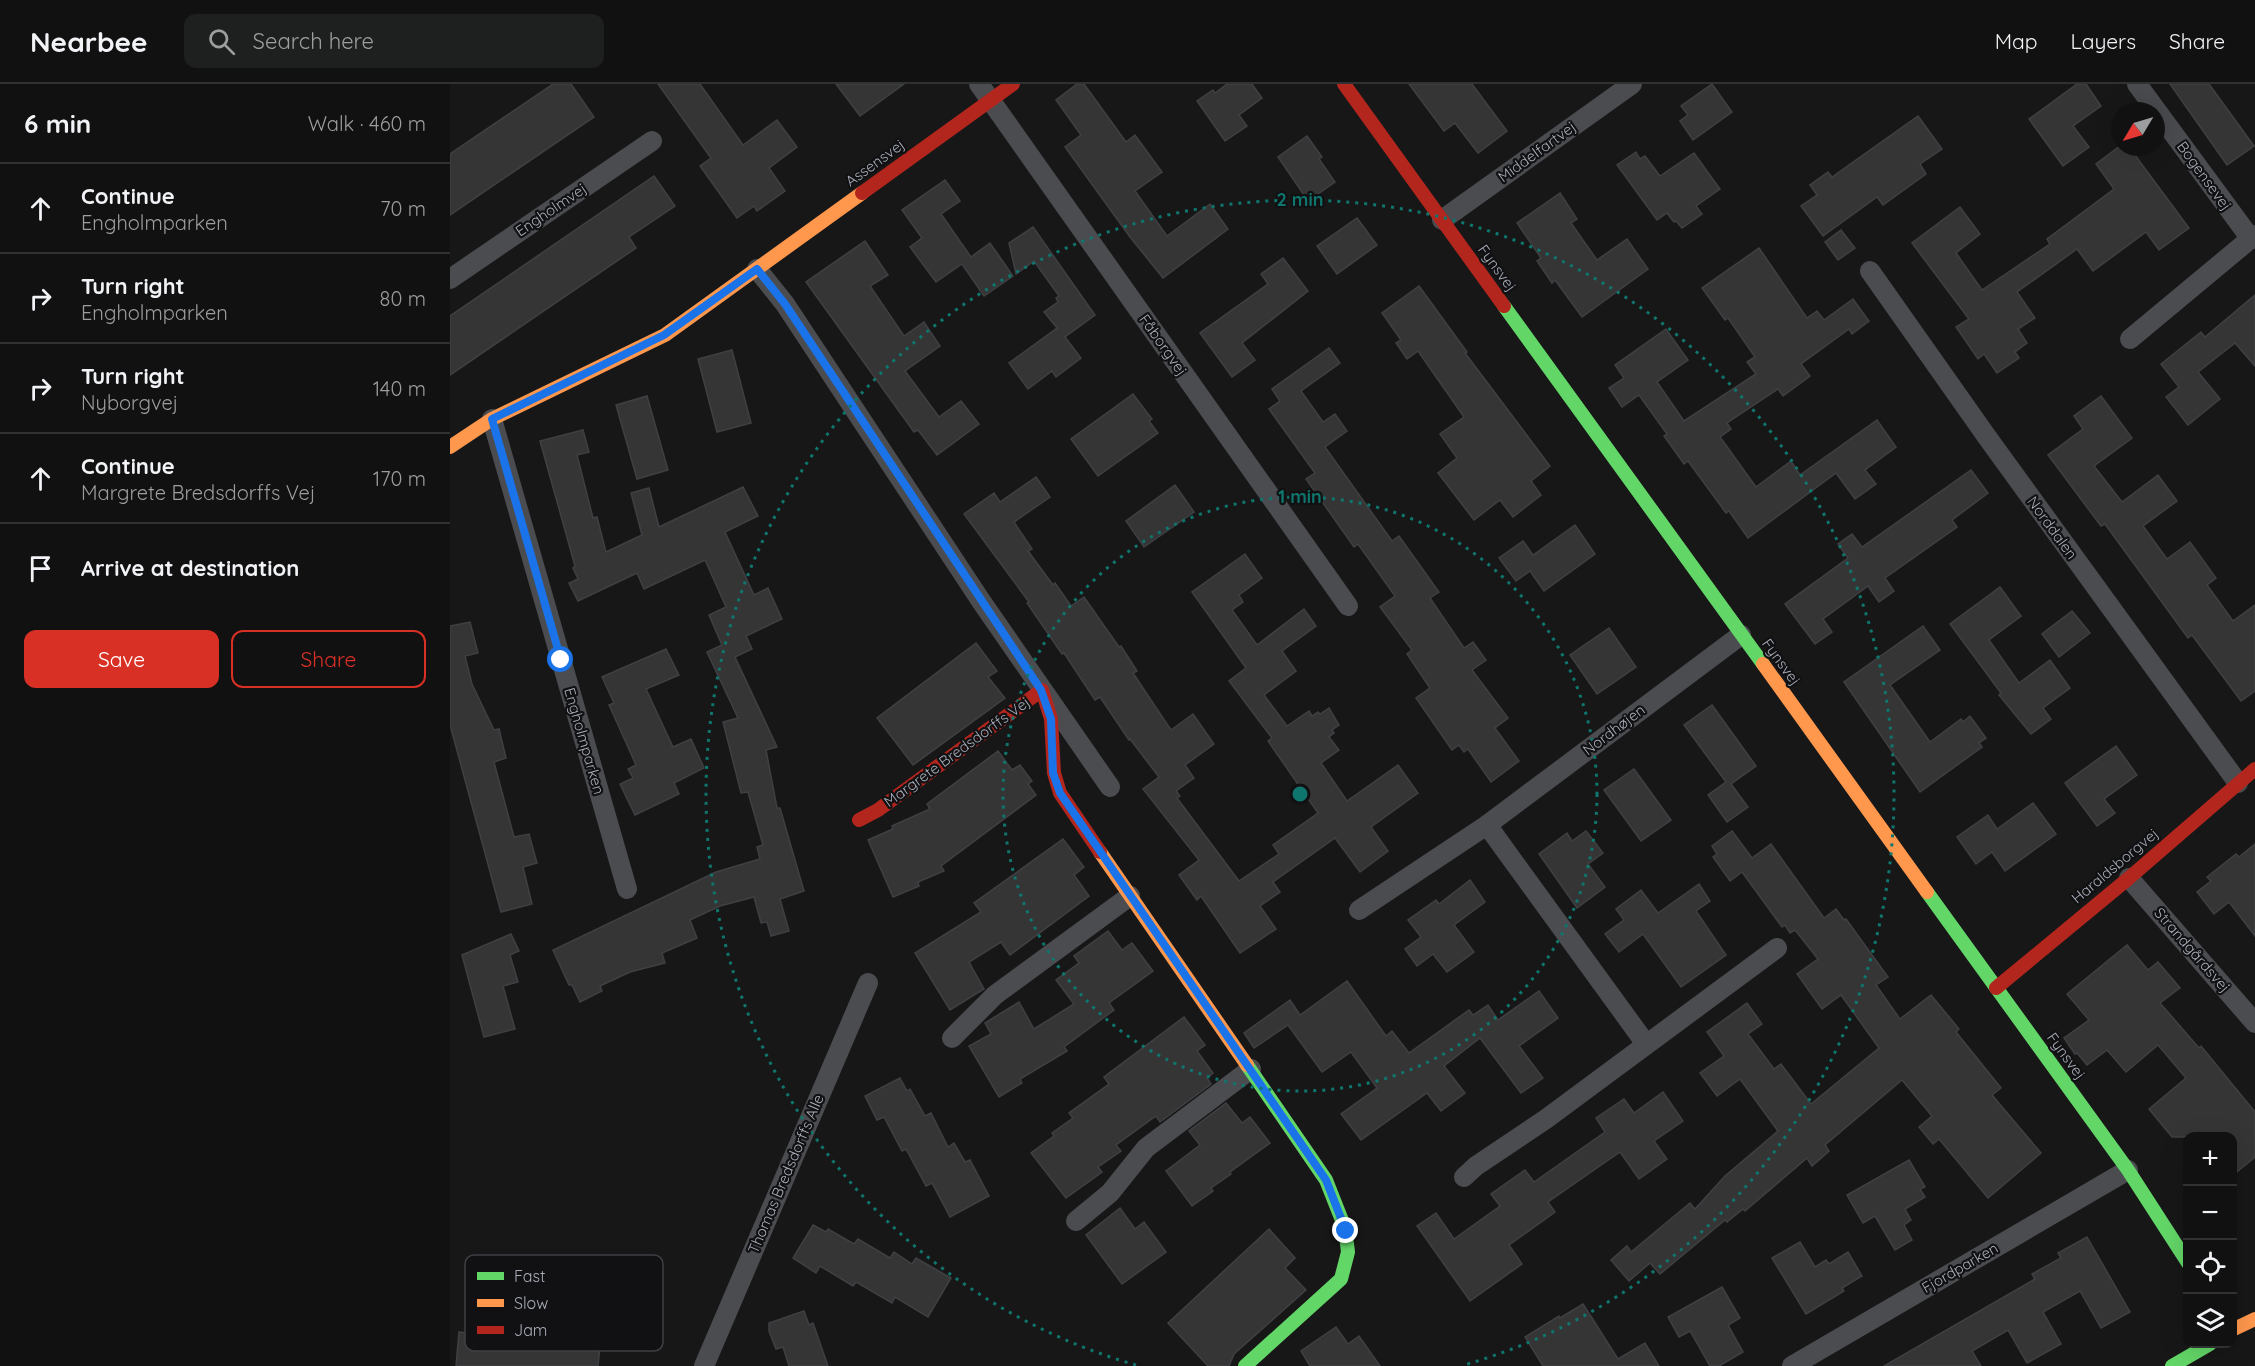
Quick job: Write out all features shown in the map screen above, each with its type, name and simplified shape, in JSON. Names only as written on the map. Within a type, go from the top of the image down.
[{"type":"street","name":"Assensvej","points":[[757,269],[985,92],[1013,84]]},
{"type":"street","name":"Fynsvej","points":[[1344,84],[2128,1170],[2183,1257]]},
{"type":"street","name":"Middelfartvej","points":[[1442,220],[1632,84]]},
{"type":"street","name":"Bogensevej","points":[[2130,339],[2253,237],[2136,84]]},
{"type":"street","name":"Fåborgvej","points":[[985,92],[1348,606]]},
{"type":"street","name":"Engholmvej","points":[[450,279],[652,141]]},
{"type":"street","points":[[450,447],[492,419],[664,335],[757,269],[785,304],[1041,690],[1110,787]]},
{"type":"street","name":"Norddalen","points":[[1869,271],[2238,783]]},
{"type":"street","name":"Engholmparken","points":[[492,419],[627,889]]},
{"type":"street","name":"Nordhøjen","points":[[1359,910],[1487,825],[1741,635]]},
{"type":"street","name":"Margrete Bredsdorffs Vej","points":[[859,820],[878,810],[1041,690],[1051,719],[1053,773],[1060,793],[1326,1180],[1346,1231],[1349,1248],[1347,1266],[1341,1279],[1245,1366]]},
{"type":"street","name":"Haraldsborgvej","points":[[1996,988],[2129,878],[2255,769]]},
{"type":"street","points":[[1487,825],[1646,1044]]},
{"type":"street","name":"Strandgårdsvej","points":[[2129,878],[2255,1023]]},
{"type":"street","points":[[952,1038],[995,995],[1130,896]]},
{"type":"street","points":[[1464,1177],[1777,948]]},
{"type":"street","name":"Thomas Bredsdorffs Alle","points":[[704,1366],[868,983]]},
{"type":"street","points":[[1076,1221],[1110,1193],[1146,1148],[1251,1069]]},
{"type":"street","name":"Fjordparken","points":[[1792,1366],[2128,1170]]},
{"type":"street","points":[[2237,1328],[2255,1319]]},
{"type":"street","points":[[2172,1366],[2203,1348]]},
{"type":"building","points":[[553,84],[571,84],[594,117],[450,215],[450,154]]},
{"type":"building","points":[[658,84],[700,84],[743,145],[777,120],[797,147],[769,168],[785,191],[757,211],[754,206],[737,218],[700,166],[711,158]]},
{"type":"building","points":[[836,84],[904,84],[860,116]]},
{"type":"building","points":[[1077,84],[1084,84],[1126,142],[1135,135],[1162,172],[1135,191],[1167,236],[1210,204],[1228,229],[1163,278],[1130,237],[1065,147],[1081,135],[1056,100]]},
{"type":"building","points":[[1227,84],[1252,84],[1262,98],[1239,115],[1247,126],[1225,141],[1197,101],[1213,90],[1215,93]]},
{"type":"building","points":[[1409,84],[1472,84],[1507,131],[1478,153],[1455,123],[1444,131]]},
{"type":"building","points":[[1712,84],[1732,112],[1693,140],[1680,121],[1688,115],[1681,106]]},
{"type":"building","points":[[2077,84],[2086,84],[2101,106],[2073,126],[2089,147],[2063,166],[2029,119]]},
{"type":"building","points":[[2170,84],[2209,84],[2254,146],[2227,165]]},
{"type":"building","points":[[1918,116],[1942,149],[1920,164],[1926,174],[1883,205],[1877,197],[1823,236],[1801,206],[1817,195],[1810,185],[1828,172],[1832,177]]},
{"type":"building","points":[[1307,136],[1322,157],[1319,159],[1335,182],[1308,201],[1278,157]]},
{"type":"building","points":[[1636,152],[1640,159],[1645,156],[1660,176],[1694,153],[1720,189],[1696,206],[1702,214],[1682,228],[1667,213],[1657,220],[1617,165]]},
{"type":"building","points":[[2111,153],[2111,156],[2136,156],[2189,228],[2159,250],[2146,232],[2093,271],[2077,249],[2017,292],[2035,318],[2018,329],[2027,343],[2015,352],[2019,358],[1997,373],[1984,354],[1978,359],[1956,327],[1969,319],[1912,243],[1960,207],[1980,234],[1956,253],[1982,290],[2050,244],[2047,239],[2114,189],[2096,164]]},
{"type":"building","points":[[654,176],[675,206],[629,237],[636,248],[450,375],[450,316]]},
{"type":"building","points":[[945,180],[960,201],[941,214],[971,257],[990,243],[1013,276],[984,296],[962,264],[936,282],[910,247],[922,238],[902,210]]},
{"type":"building","points":[[1560,193],[1577,219],[1571,223],[1597,260],[1627,239],[1648,269],[1582,317],[1555,280],[1552,283],[1537,261],[1541,258],[1517,223]]},
{"type":"building","points":[[1357,218],[1377,245],[1337,274],[1317,246]]},
{"type":"building","points":[[1033,227],[1095,315],[1065,337],[1081,358],[1056,377],[1052,371],[1028,389],[1009,363],[1057,328],[1044,312],[1058,302],[1056,298],[1059,296],[1034,261],[1016,274],[1009,243]]},
{"type":"building","points":[[1841,230],[1855,248],[1838,260],[1825,242]]},
{"type":"building","points":[[865,241],[888,275],[870,286],[904,336],[924,322],[940,346],[905,371],[939,417],[961,401],[979,424],[937,455],[918,430],[914,432],[806,282]]},
{"type":"building","points":[[1759,248],[1807,318],[1817,311],[1824,320],[1853,299],[1869,321],[1852,334],[1849,329],[1801,364],[1810,376],[1783,396],[1778,389],[1727,423],[1731,429],[1720,437],[1756,487],[1791,461],[1800,475],[1877,420],[1896,447],[1865,470],[1876,484],[1855,499],[1836,473],[1748,538],[1729,511],[1726,513],[1688,461],[1684,464],[1664,436],[1667,434],[1639,395],[1622,407],[1609,388],[1624,378],[1615,365],[1666,329],[1688,360],[1657,382],[1684,421],[1756,374],[1747,362],[1755,357],[1728,318],[1725,320],[1702,288]]},
{"type":"building","points":[[1283,258],[1308,291],[1242,343],[1255,360],[1232,377],[1200,333],[1268,284],[1261,274]]},
{"type":"building","points":[[1419,286],[1467,352],[1465,353],[1550,466],[1531,481],[1541,495],[1513,517],[1500,500],[1474,520],[1438,473],[1457,458],[1440,434],[1464,417],[1418,351],[1407,359],[1396,343],[1401,340],[1382,313]]},
{"type":"building","points":[[2255,295],[2255,366],[2235,343],[2198,372],[2220,399],[2188,425],[2166,397],[2179,387],[2161,364],[2201,332],[2205,337]]},
{"type":"building","points":[[1329,348],[1340,363],[1301,391],[1323,422],[1335,414],[1347,431],[1325,447],[1392,541],[1399,536],[1439,592],[1430,598],[1464,648],[1473,642],[1486,660],[1472,670],[1508,718],[1495,728],[1519,761],[1491,782],[1468,749],[1464,752],[1459,745],[1452,750],[1416,698],[1430,688],[1407,654],[1412,650],[1380,607],[1395,596],[1358,544],[1354,547],[1306,479],[1315,473],[1269,409],[1280,401],[1272,389]]},
{"type":"building","points":[[732,350],[751,423],[717,432],[698,359]]},
{"type":"building","points":[[1133,394],[1152,419],[1149,421],[1158,433],[1098,476],[1071,439]]},
{"type":"building","points":[[647,396],[668,470],[637,479],[616,405]]},
{"type":"building","points":[[2101,396],[2132,438],[2094,466],[2122,502],[2158,475],[2177,501],[2143,526],[2167,559],[2190,542],[2216,578],[2207,585],[2233,621],[2255,605],[2255,691],[2241,701],[2192,635],[2188,638],[2105,524],[2101,526],[2048,455],[2083,429],[2074,416]]},
{"type":"building","points":[[583,430],[589,452],[577,455],[593,518],[597,517],[606,552],[642,535],[631,493],[649,488],[659,527],[743,487],[758,516],[725,532],[754,595],[768,588],[782,619],[746,636],[752,649],[735,657],[777,747],[766,750],[777,808],[780,808],[804,891],[780,899],[789,931],[771,936],[767,922],[761,923],[754,897],[720,906],[690,920],[697,938],[662,953],[665,963],[630,972],[600,986],[602,991],[580,1002],[572,985],[569,985],[553,950],[716,872],[760,859],[757,847],[763,845],[748,792],[741,793],[723,722],[738,718],[707,652],[722,645],[709,615],[726,607],[705,560],[644,589],[637,573],[578,601],[569,583],[578,579],[573,568],[575,566],[540,441]]},
{"type":"building","points":[[1971,470],[1988,493],[1952,520],[1957,527],[1885,578],[1894,591],[1879,602],[1868,586],[1823,619],[1832,632],[1815,644],[1785,604],[1848,558],[1838,544],[1852,534],[1862,547]]},
{"type":"building","points":[[1036,477],[1050,497],[1014,522],[1032,549],[1028,551],[1071,606],[1084,597],[1119,647],[1121,646],[1137,671],[1133,673],[1171,730],[1193,714],[1214,744],[1185,765],[1194,778],[1176,791],[1180,796],[1177,798],[1239,881],[1279,854],[1273,845],[1318,813],[1268,741],[1272,738],[1229,681],[1246,668],[1192,592],[1245,554],[1262,578],[1239,595],[1243,602],[1232,610],[1257,645],[1304,609],[1316,626],[1282,651],[1296,671],[1264,695],[1287,726],[1309,711],[1312,716],[1329,708],[1339,725],[1332,730],[1334,733],[1329,737],[1339,750],[1321,763],[1347,801],[1398,765],[1418,793],[1371,827],[1388,851],[1360,872],[1335,838],[1273,882],[1280,892],[1260,906],[1276,929],[1240,953],[1201,896],[1197,900],[1179,875],[1199,860],[1143,789],[1159,777],[1129,740],[1100,697],[1095,700],[1027,603],[1029,602],[964,514],[994,493],[1000,502]]},
{"type":"building","points":[[1175,485],[1194,512],[1144,547],[1126,521]]},
{"type":"building","points":[[1575,525],[1595,554],[1544,591],[1530,571],[1516,581],[1499,558],[1523,541],[1533,555]]},
{"type":"building","points":[[2000,587],[2021,616],[1989,640],[2019,683],[2050,660],[2070,688],[2043,708],[2051,719],[2031,734],[1999,695],[2001,693],[1950,624]]},
{"type":"building","points":[[2072,611],[2090,633],[2059,657],[2042,634]]},
{"type":"building","points":[[470,622],[478,653],[465,656],[472,684],[494,730],[499,729],[506,758],[494,762],[514,837],[529,834],[537,863],[523,867],[532,904],[501,912],[450,725],[450,626]]},
{"type":"building","points":[[1923,626],[1940,650],[1890,685],[1930,742],[1961,719],[1963,722],[1970,716],[1986,738],[1979,743],[1982,747],[1920,792],[1844,682]]},
{"type":"building","points":[[1609,628],[1636,667],[1597,694],[1570,655]]},
{"type":"building","points":[[976,643],[997,671],[988,677],[1005,698],[913,765],[877,718]]},
{"type":"building","points":[[666,649],[679,675],[646,689],[673,747],[691,739],[704,768],[674,783],[679,794],[635,815],[620,784],[633,778],[628,769],[636,765],[609,705],[614,703],[602,677]]},
{"type":"building","points":[[1712,705],[1756,766],[1731,784],[1748,807],[1727,822],[1708,795],[1726,782],[1684,725]]},
{"type":"building","points":[[2116,746],[2137,775],[2104,799],[2115,813],[2097,826],[2065,783]]},
{"type":"building","points":[[998,751],[1012,770],[1020,765],[1032,781],[1028,784],[1036,795],[941,866],[944,871],[918,882],[919,886],[893,897],[868,840],[930,809],[927,804]]},
{"type":"building","points":[[1634,769],[1671,820],[1641,841],[1604,790]]},
{"type":"building","points":[[2033,803],[2056,834],[2005,871],[1992,852],[1976,864],[1957,837],[1988,815],[1997,829]]},
{"type":"building","points":[[1586,831],[1603,853],[1588,864],[1605,887],[1577,908],[1539,854],[1567,833],[1572,841]]},
{"type":"building","points":[[1732,831],[1752,858],[1771,844],[1824,918],[1836,909],[1844,920],[1846,919],[1888,977],[1876,985],[1900,1019],[1931,995],[1959,1029],[1956,1032],[2001,1088],[1992,1095],[2041,1153],[1988,1198],[1939,1139],[1933,1144],[1919,1127],[1932,1116],[1902,1080],[1825,1145],[1829,1151],[1812,1166],[1807,1158],[1745,1211],[1743,1209],[1727,1222],[1725,1220],[1660,1274],[1650,1263],[1629,1281],[1611,1260],[1627,1246],[1631,1252],[1690,1203],[1695,1209],[1725,1176],[1778,1131],[1740,1079],[1717,1096],[1700,1073],[1724,1056],[1707,1032],[1747,1003],[1762,1024],[1748,1034],[1774,1069],[1781,1064],[1811,1104],[1879,1048],[1841,995],[1822,1009],[1797,974],[1818,959],[1795,930],[1790,933],[1785,925],[1782,927],[1742,872],[1730,881],[1713,857],[1717,854],[1712,846]]},
{"type":"building","points":[[1063,839],[1084,867],[1074,875],[1089,896],[1010,955],[1001,942],[969,962],[984,989],[950,1010],[915,953],[981,912],[974,903]]},
{"type":"building","points":[[2255,844],[2255,936],[2229,902],[2214,914],[2197,892],[2211,881],[2207,877],[2236,854],[2239,857]]},
{"type":"building","points":[[1470,880],[1485,902],[1454,925],[1474,952],[1447,972],[1433,954],[1417,966],[1405,949],[1421,937],[1408,920],[1436,900],[1439,904]]},
{"type":"building","points":[[1699,884],[1710,901],[1696,911],[1726,955],[1681,987],[1643,934],[1619,952],[1605,934],[1624,920],[1616,909],[1641,890],[1658,913]]},
{"type":"building","points":[[1108,931],[1122,950],[1132,943],[1153,971],[1109,1003],[1114,1010],[1064,1047],[1067,1051],[1020,1079],[1022,1083],[999,1097],[969,1046],[991,1034],[985,1023],[1019,1002],[1034,1029],[1074,1004],[1056,980],[1079,963],[1074,956]]},
{"type":"building","points":[[511,934],[519,951],[510,955],[518,982],[503,986],[515,1029],[484,1037],[462,955]]},
{"type":"building","points":[[2127,945],[2148,970],[2158,962],[2180,988],[2160,1003],[2199,1048],[2201,1046],[2255,1112],[2255,1157],[2237,1172],[2237,1132],[2183,1132],[2183,1137],[2172,1137],[2149,1109],[2186,1078],[2158,1045],[2126,1072],[2107,1050],[2087,1065],[2077,1053],[2075,1054],[2064,1038],[2089,1020],[2067,994]]},
{"type":"building","points":[[1347,981],[1386,1036],[1392,1031],[1409,1053],[1469,1010],[1473,1015],[1488,1005],[1498,1020],[1539,991],[1558,1018],[1519,1046],[1543,1078],[1521,1093],[1480,1038],[1444,1066],[1465,1093],[1441,1111],[1427,1093],[1361,1140],[1341,1114],[1377,1088],[1351,1052],[1322,1072],[1288,1025],[1254,1048],[1244,1033],[1290,1000],[1300,1015]]},
{"type":"building","points":[[1184,1017],[1205,1045],[1197,1051],[1213,1073],[1207,1078],[1211,1084],[1160,1122],[1156,1116],[1116,1145],[1121,1151],[1098,1167],[1102,1172],[1066,1198],[1031,1153],[1054,1136],[1052,1133],[1073,1118],[1069,1113],[1109,1084],[1104,1077]]},
{"type":"building","points":[[900,1078],[907,1091],[910,1089],[925,1116],[931,1113],[948,1147],[954,1143],[965,1162],[970,1160],[989,1196],[950,1217],[932,1183],[926,1186],[906,1149],[902,1151],[884,1117],[877,1120],[865,1096]]},
{"type":"building","points":[[1663,1092],[1683,1121],[1654,1141],[1667,1159],[1639,1179],[1620,1152],[1548,1202],[1555,1212],[1509,1245],[1522,1264],[1470,1301],[1417,1226],[1436,1213],[1454,1239],[1500,1206],[1491,1194],[1525,1170],[1534,1182],[1605,1132],[1596,1118],[1624,1099],[1634,1113]]},
{"type":"building","points":[[1226,1103],[1242,1123],[1250,1117],[1270,1143],[1230,1172],[1231,1174],[1211,1188],[1213,1191],[1192,1206],[1166,1171],[1200,1145],[1189,1131]]},
{"type":"building","points":[[1909,1160],[1925,1187],[1920,1189],[1925,1197],[1905,1209],[1911,1220],[1904,1225],[1912,1240],[1895,1250],[1875,1216],[1863,1223],[1847,1195]]},
{"type":"building","points":[[1120,1208],[1135,1229],[1144,1222],[1166,1252],[1122,1284],[1086,1235]]},
{"type":"building","points":[[813,1225],[826,1232],[828,1229],[854,1244],[858,1239],[890,1258],[894,1252],[912,1264],[916,1258],[951,1278],[928,1317],[895,1297],[892,1303],[856,1282],[853,1286],[820,1266],[816,1273],[793,1258]]},
{"type":"building","points":[[1269,1229],[1295,1258],[1285,1268],[1306,1290],[1234,1354],[1229,1366],[1208,1366],[1168,1323]]},
{"type":"building","points":[[2087,1237],[2130,1312],[2101,1328],[2080,1291],[2043,1312],[2061,1344],[2027,1363],[2008,1330],[1972,1351],[1981,1366],[1884,1366],[2035,1279],[2032,1274],[2061,1258],[2058,1253]]},
{"type":"building","points":[[1800,1242],[1815,1267],[1826,1260],[1829,1264],[1848,1252],[1862,1276],[1842,1288],[1844,1291],[1806,1314],[1772,1258]]},
{"type":"building","points":[[1722,1287],[1740,1318],[1728,1325],[1743,1352],[1719,1366],[1710,1366],[1690,1331],[1679,1337],[1668,1317]]},
{"type":"building","points":[[1583,1304],[1618,1359],[1645,1343],[1659,1366],[1543,1366],[1525,1337]]},
{"type":"building","points":[[804,1311],[809,1325],[813,1323],[828,1366],[789,1366],[783,1347],[776,1349],[769,1331],[769,1323]]},
{"type":"building","points":[[1336,1327],[1348,1344],[1359,1336],[1380,1366],[1310,1366],[1301,1351]]},
{"type":"building","points":[[459,1332],[465,1333],[465,1351],[600,1351],[598,1366],[456,1366]]},
{"type":"traffic: fast","points":[[1504,306],[1763,664]]},
{"type":"traffic: fast","points":[[1927,892],[2128,1170],[2183,1255]]},
{"type":"traffic: fast","points":[[1245,1366],[1341,1279],[1348,1252],[1345,1228],[1326,1180],[1247,1065]]},
{"type":"traffic: fast","points":[[2172,1366],[2203,1348]]},
{"type":"traffic: slow","points":[[450,447],[492,419],[665,335],[862,193]]},
{"type":"traffic: slow","points":[[1763,664],[1927,892]]},
{"type":"traffic: slow","points":[[1100,852],[1247,1065]]},
{"type":"traffic: slow","points":[[2237,1328],[2255,1319]]},
{"type":"traffic: jam","points":[[862,193],[1013,84]]},
{"type":"traffic: jam","points":[[1344,84],[1504,306]]},
{"type":"traffic: jam","points":[[859,820],[878,810],[1042,690],[1051,719],[1054,773],[1060,793],[1100,852]]},
{"type":"traffic: jam","points":[[1996,988],[2129,878],[2255,769]]},
{"type":"route","points":[[561,660],[492,419],[664,335],[757,269],[785,304],[1041,690],[1051,719],[1053,773],[1060,793],[1326,1180],[1346,1231]]}]
